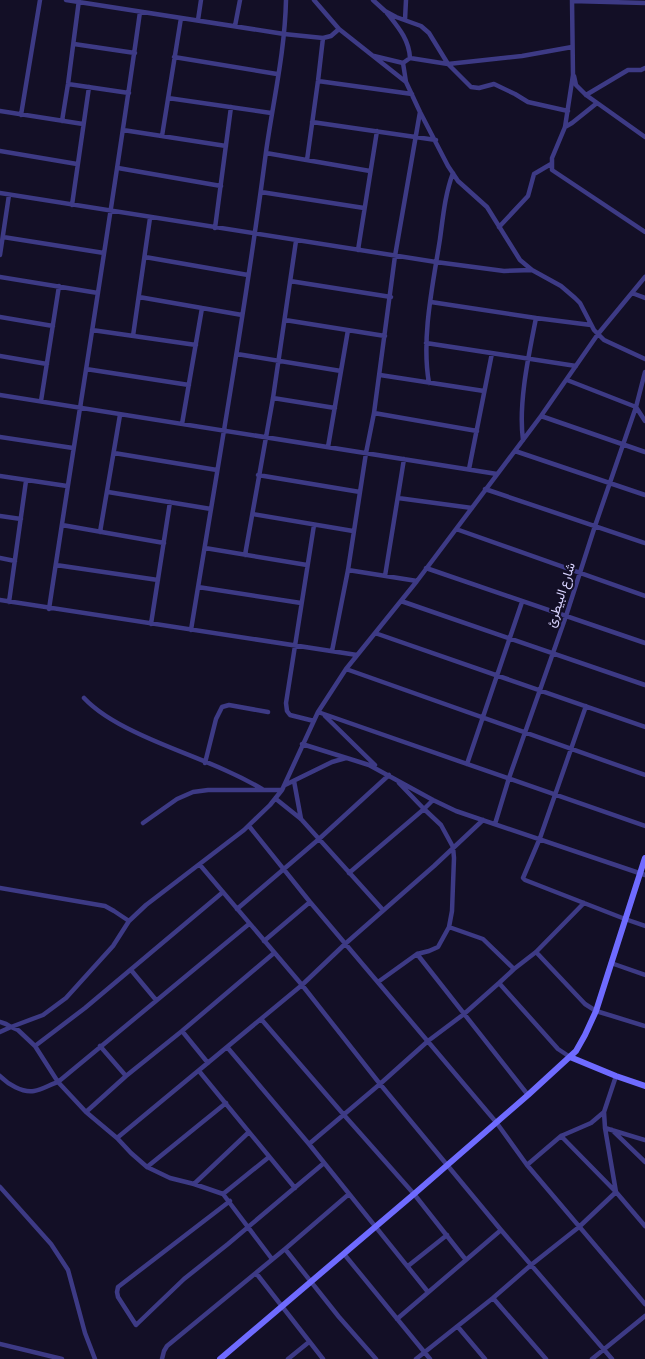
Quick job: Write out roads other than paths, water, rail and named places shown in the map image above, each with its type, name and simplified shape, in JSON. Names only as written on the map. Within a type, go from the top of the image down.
[{"type":"main road","points":[[220,1359],[448,1165],[576,1051],[596,1010],[625,919],[642,874],[645,858]]},
{"type":"main road","points":[[570,1057],[645,1086]]},
{"type":"street","points":[[21,115],[40,0]]},
{"type":"street","points":[[66,0],[284,34],[323,38],[331,36],[339,29]]},
{"type":"street","points":[[198,20],[201,0]]},
{"type":"street","points":[[235,26],[240,0]]},
{"type":"street","points":[[191,630],[237,354],[271,113],[284,34],[286,0]]},
{"type":"street","points":[[314,0],[339,29],[406,82]]},
{"type":"street","points":[[373,0],[385,11],[406,40],[410,58]]},
{"type":"street","points":[[405,20],[406,0]]},
{"type":"street","points":[[645,3],[572,0],[573,75],[565,127],[552,158],[552,170],[554,172],[645,232]]},
{"type":"street","points":[[62,121],[79,1]]},
{"type":"street","points":[[385,11],[396,17],[421,26],[430,34],[448,64],[471,87],[479,88],[492,84],[517,95],[528,102],[568,111]]},
{"type":"street","points":[[49,609],[67,486],[118,168],[140,12]]},
{"type":"street","points":[[162,136],[181,18]]},
{"type":"street","points":[[307,160],[323,38]]},
{"type":"street","points":[[74,44],[135,52]]},
{"type":"street","points":[[403,63],[410,58],[448,64],[522,56],[572,47]]},
{"type":"street","points":[[372,55],[403,63]]},
{"type":"street","points":[[174,57],[278,74]]},
{"type":"street","points":[[403,63],[406,82],[420,112],[453,173],[465,188],[487,207],[520,260],[532,270],[560,286],[575,298],[580,303],[591,325],[598,334],[608,342],[645,359]]},
{"type":"street","points":[[586,95],[628,70],[641,70],[645,68]]},
{"type":"street","points":[[573,75],[576,85],[586,95],[645,137]]},
{"type":"street","points":[[318,81],[412,94]]},
{"type":"street","points":[[68,84],[129,93]]},
{"type":"street","points":[[72,205],[89,87]]},
{"type":"street","points":[[168,98],[271,113]]},
{"type":"street","points":[[565,127],[597,104]]},
{"type":"street","points":[[215,228],[231,107]]},
{"type":"street","points":[[0,111],[83,124]]},
{"type":"street","points":[[332,651],[348,570],[353,531],[374,413],[391,296],[395,256],[420,112]]},
{"type":"street","points":[[312,122],[436,140]]},
{"type":"street","points":[[123,130],[226,146]]},
{"type":"street","points":[[358,250],[376,131]]},
{"type":"street","points":[[0,151],[77,164]]},
{"type":"street","points":[[266,152],[370,171]]},
{"type":"street","points":[[499,227],[528,196],[534,174],[552,164]]},
{"type":"street","points":[[118,168],[221,186]]},
{"type":"street","points":[[429,383],[426,363],[426,343],[436,262],[448,188],[453,173]]},
{"type":"street","points":[[261,192],[364,208]]},
{"type":"street","points":[[0,193],[111,212],[436,262],[504,271],[532,270]]},
{"type":"street","points":[[0,255],[9,195]]},
{"type":"street","points":[[133,336],[150,218]]},
{"type":"street","points":[[3,237],[104,253]]},
{"type":"street","points":[[245,555],[258,475],[273,398],[296,241]]},
{"type":"street","points":[[145,257],[248,275]]},
{"type":"street","points":[[0,277],[98,293]]},
{"type":"street","points":[[0,1032],[43,1015],[66,998],[113,946],[129,921],[146,906],[249,826],[276,799],[314,721],[321,713],[346,669],[417,581],[541,416],[598,334],[645,277]]},
{"type":"street","points":[[290,281],[391,296]]},
{"type":"street","points":[[41,401],[59,286]]},
{"type":"street","points":[[632,293],[645,298]]},
{"type":"street","points":[[139,297],[242,315]]},
{"type":"street","points":[[431,302],[591,325]]},
{"type":"street","points":[[182,424],[202,308]]},
{"type":"street","points":[[0,317],[53,326]]},
{"type":"street","points":[[523,440],[522,413],[528,358],[536,318]]},
{"type":"street","points":[[285,320],[385,336]]},
{"type":"street","points":[[92,330],[196,345]]},
{"type":"street","points":[[328,447],[348,330]]},
{"type":"street","points":[[426,343],[576,366]]},
{"type":"street","points":[[469,469],[492,353]]},
{"type":"street","points":[[237,354],[341,371]]},
{"type":"street","points":[[0,356],[47,364]]},
{"type":"street","points":[[86,369],[189,386]]},
{"type":"street","name":"شارع البيطرئ","points":[[495,824],[509,778],[553,654],[636,407],[645,372]]},
{"type":"street","points":[[380,375],[484,392]]},
{"type":"street","points":[[567,380],[636,407],[645,421]]},
{"type":"street","points":[[0,395],[497,474]]},
{"type":"street","points":[[273,398],[335,408]]},
{"type":"street","points":[[374,413],[477,431]]},
{"type":"street","points":[[100,532],[120,415]]},
{"type":"street","points":[[541,416],[645,452]]},
{"type":"street","points":[[0,437],[73,448]]},
{"type":"street","points":[[515,451],[645,495]]},
{"type":"street","points":[[114,452],[217,470]]},
{"type":"street","points":[[385,576],[404,459]]},
{"type":"street","points":[[258,475],[360,492]]},
{"type":"street","points":[[0,476],[67,486]]},
{"type":"street","points":[[8,602],[26,481]]},
{"type":"street","points":[[485,490],[645,544]]},
{"type":"street","points":[[108,492],[211,509]]},
{"type":"street","points":[[398,498],[472,508]]},
{"type":"street","points":[[151,624],[170,502]]},
{"type":"street","points":[[252,514],[353,531]]},
{"type":"street","points":[[0,516],[21,519]]},
{"type":"street","points":[[62,525],[164,543]]},
{"type":"street","points":[[314,525],[287,696],[287,709],[289,714],[314,721]]},
{"type":"street","points":[[456,529],[645,596]]},
{"type":"street","points":[[205,548],[307,565]]},
{"type":"street","points":[[0,558],[15,561]]},
{"type":"street","points":[[56,565],[158,580]]},
{"type":"street","points":[[426,568],[645,643]]},
{"type":"street","points":[[348,570],[417,581]]},
{"type":"street","points":[[198,587],[301,603]]},
{"type":"street","points":[[0,600],[49,609],[357,655]]},
{"type":"street","points":[[401,601],[510,640],[645,685]]},
{"type":"street","points":[[467,764],[522,602]]},
{"type":"street","points":[[375,633],[645,727]]},
{"type":"street","points":[[346,669],[524,734],[645,775]]},
{"type":"street","points":[[84,698],[103,714],[121,725],[262,789]]},
{"type":"street","points":[[206,763],[216,719],[222,707],[229,704],[268,712]]},
{"type":"street","points":[[586,706],[540,838],[524,873],[524,879],[645,926]]},
{"type":"street","points":[[321,713],[645,826]]},
{"type":"street","points":[[321,713],[378,769]]},
{"type":"street","points":[[302,744],[364,762],[433,800],[483,820],[540,838],[642,874]]},
{"type":"street","points":[[143,823],[177,800],[193,792],[283,787],[294,780],[332,762],[347,758]]},
{"type":"street","points":[[236,909],[319,839],[389,776]]},
{"type":"street","points":[[378,982],[417,954],[438,947],[449,927],[452,911],[454,847],[443,827],[395,779]]},
{"type":"street","points":[[294,780],[301,819]]},
{"type":"street","points":[[276,799],[301,819],[383,910]]},
{"type":"street","points":[[349,873],[433,800]]},
{"type":"street","points":[[117,1138],[302,985],[345,944],[434,866],[483,820]]},
{"type":"street","points":[[249,826],[345,944],[496,1122],[527,1165],[645,1304]]},
{"type":"street","points":[[200,865],[302,985],[380,1084],[501,1230],[612,1359]]},
{"type":"street","points":[[0,888],[105,906],[129,921]]},
{"type":"street","points":[[35,1046],[132,970],[223,892]]},
{"type":"street","points":[[264,941],[310,902]]},
{"type":"street","points":[[310,1144],[428,1041],[464,1014],[514,969],[536,952],[584,903]]},
{"type":"street","points":[[0,1076],[7,1082],[19,1088],[31,1091],[58,1082],[249,924]]},
{"type":"street","points":[[449,927],[485,940],[514,969]]},
{"type":"street","points":[[536,952],[580,1000],[596,1010],[645,1026]]},
{"type":"street","points":[[86,1112],[126,1076],[274,953]]},
{"type":"street","points":[[417,954],[528,1095]]},
{"type":"street","points":[[611,963],[645,975]]},
{"type":"street","points":[[132,970],[156,1000]]},
{"type":"street","points":[[499,984],[558,1049],[570,1057]]},
{"type":"street","points":[[261,1019],[414,1194],[466,1260]]},
{"type":"street","points":[[0,1022],[18,1030],[35,1046],[58,1082],[86,1112],[117,1138],[147,1167],[170,1178],[223,1194],[230,1201],[272,1259]]},
{"type":"street","points":[[182,1031],[208,1062]]},
{"type":"street","points":[[100,1046],[126,1076]]},
{"type":"street","points":[[227,1046],[310,1144],[428,1292]]},
{"type":"street","points":[[199,1071],[295,1188]]},
{"type":"street","points":[[616,1076],[604,1112],[605,1128],[616,1192]]},
{"type":"street","points":[[147,1167],[226,1103]]},
{"type":"street","points":[[527,1165],[561,1136],[591,1123],[604,1112]]},
{"type":"street","points":[[605,1128],[645,1140]]},
{"type":"street","points":[[612,1130],[645,1162]]},
{"type":"street","points":[[194,1184],[249,1132]]},
{"type":"street","points":[[561,1136],[616,1192],[645,1226]]},
{"type":"street","points":[[223,1194],[269,1157]]},
{"type":"street","points":[[230,1201],[118,1287],[118,1297],[136,1325],[184,1279],[249,1227],[324,1163]]},
{"type":"street","points":[[0,1187],[51,1244],[68,1270],[85,1333],[95,1359]]},
{"type":"street","points":[[416,1359],[493,1298],[579,1226],[616,1192]]},
{"type":"street","points":[[162,1359],[167,1346],[349,1194]]},
{"type":"street","points":[[397,1319],[501,1230]]},
{"type":"street","points":[[408,1266],[447,1235]]},
{"type":"street","points":[[285,1249],[376,1359]]},
{"type":"street","points":[[344,1254],[430,1359]]},
{"type":"street","points":[[256,1273],[323,1359]]},
{"type":"street","points":[[493,1298],[546,1359]]},
{"type":"street","points":[[592,1359],[645,1316]]},
{"type":"street","points":[[458,1327],[484,1359]]},
{"type":"street","points":[[288,1359],[309,1342]]},
{"type":"street","points":[[0,1344],[62,1359]]}]
